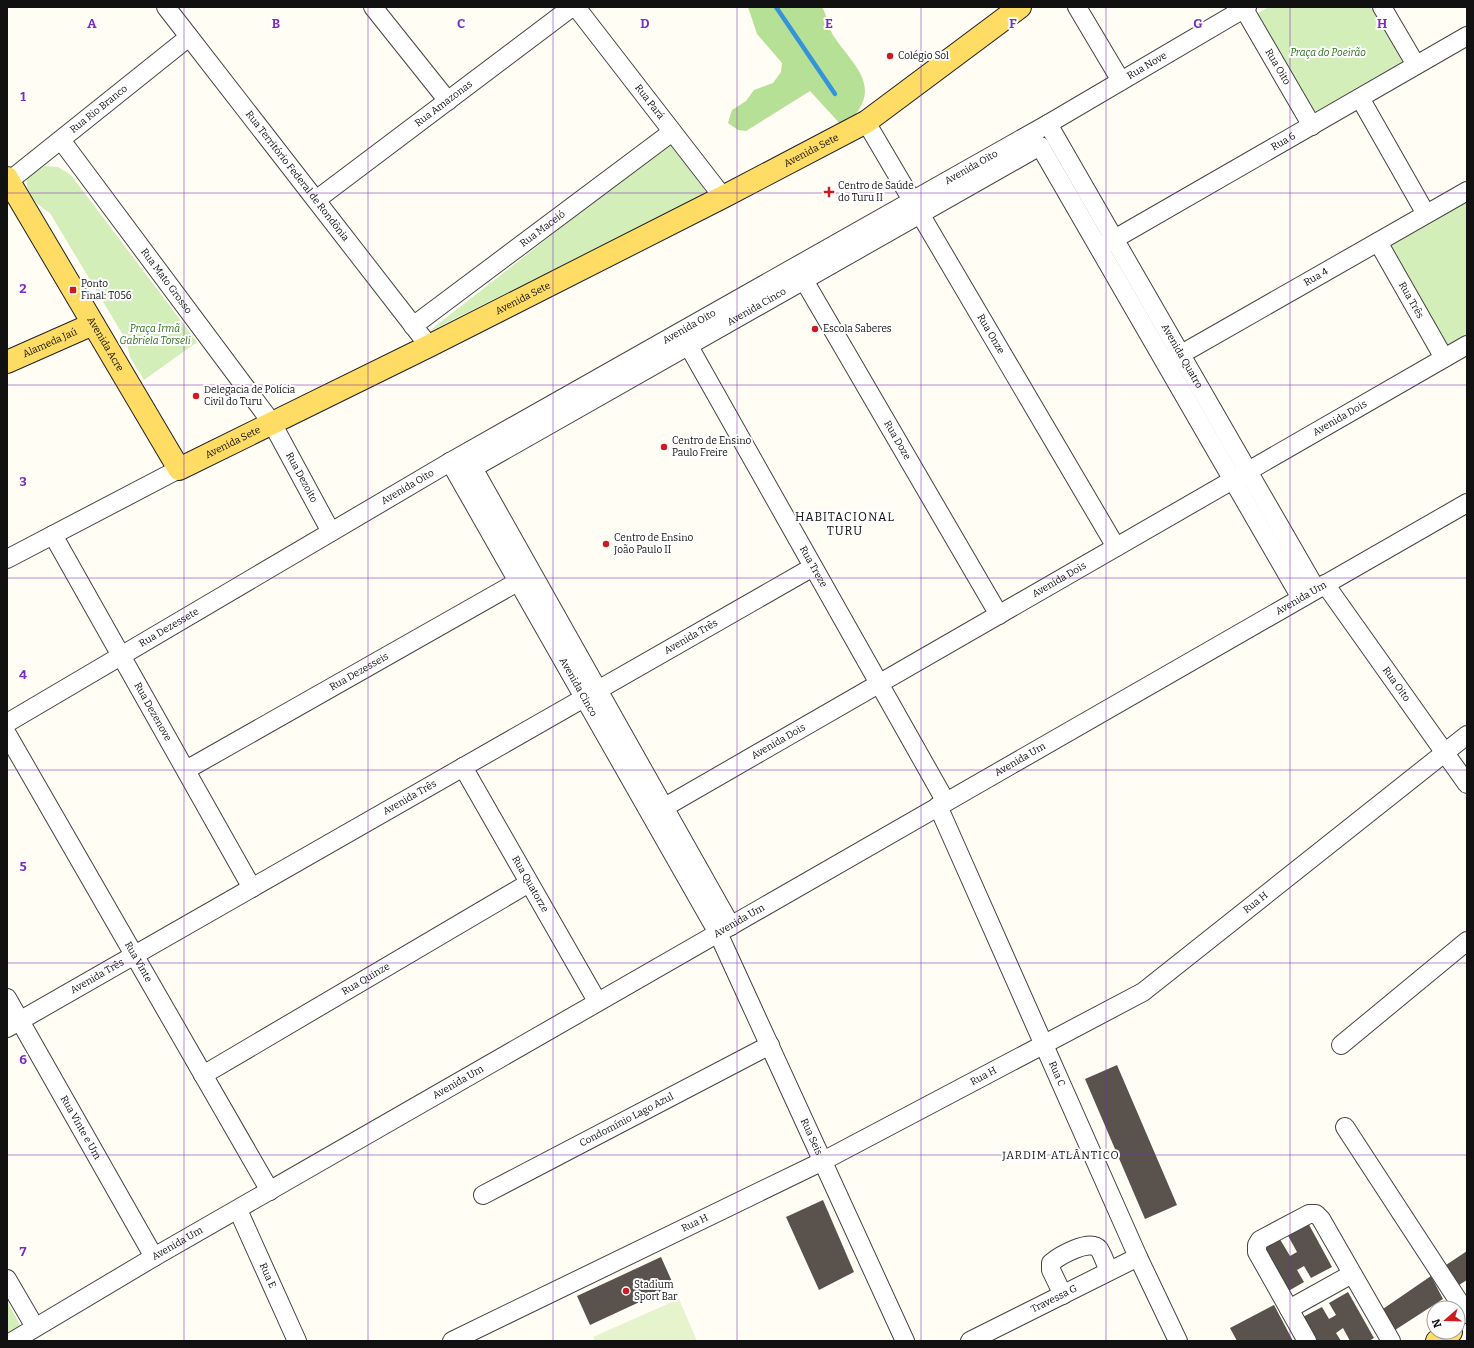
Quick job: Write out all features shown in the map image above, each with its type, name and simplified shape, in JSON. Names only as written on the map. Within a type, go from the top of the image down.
[{"type":"main road","name":"Avenida Sete","points":[[179,469],[428,346],[723,197],[866,122],[1009,10]]},
{"type":"main road","name":"Avenida Acre","points":[[8,179],[179,469]]},
{"type":"main road","name":"Alameda Jaú","points":[[7,362],[93,324]]},
{"type":"street","name":"Rua Território Federal de Rondônia","points":[[166,7],[428,346]]},
{"type":"street","points":[[373,7],[448,101]]},
{"type":"street","name":"Rua Amazonas","points":[[316,200],[572,7]]},
{"type":"street","name":"Rua Pará","points":[[576,7],[723,197]]},
{"type":"street","points":[[1077,7],[1121,81]]},
{"type":"street","points":[[1382,7],[1416,65]]},
{"type":"street","name":"Rua Nove","points":[[1048,124],[1246,8]]},
{"type":"street","name":"Rua Oito","points":[[1246,8],[1312,126]]},
{"type":"street","name":"Rua 6","points":[[1099,248],[1467,36]]},
{"type":"street","name":"Rua Rio Branco","points":[[8,179],[61,140],[189,37]]},
{"type":"street","points":[[1360,98],[1426,214]]},
{"type":"street","name":"Rua Onze","points":[[866,122],[1116,547]]},
{"type":"street","points":[[1040,146],[1048,124]]},
{"type":"street","name":"Avenida Oito","points":[[916,207],[1048,124]]},
{"type":"street","name":"Avenida Quatro","points":[[1048,124],[1248,471],[1321,586]]},
{"type":"street","name":"Rua Maceió","points":[[413,326],[672,132]]},
{"type":"street","name":"Rua Mato Grosso","points":[[61,140],[272,423]]},
{"type":"street","name":"Avenida Quatro","points":[[1040,146],[1300,598]]},
{"type":"street","name":"Avenida Cinco","points":[[525,577],[473,468],[685,338],[916,207],[1040,146]]},
{"type":"street","name":"Rua 4","points":[[1165,364],[1467,191]]},
{"type":"street","name":"Rua Três","points":[[1378,242],[1444,358]]},
{"type":"street","name":"Rua Doze","points":[[800,273],[999,615]]},
{"type":"street","name":"Avenida Oito","points":[[331,532],[450,462],[685,338]]},
{"type":"street","name":"Rua Treze","points":[[685,338],[880,683],[942,804]]},
{"type":"street","name":"Avenida Dois","points":[[657,811],[1467,345]]},
{"type":"street","name":"Rua Dezoito","points":[[272,423],[331,532]]},
{"type":"street","points":[[450,462],[473,468]]},
{"type":"street","name":"Avenida Cinco","points":[[450,462],[525,577],[724,929]]},
{"type":"street","name":"Avenida Sete","points":[[7,559],[179,469]]},
{"type":"street","name":"Avenida Um","points":[[13,1341],[154,1256],[238,1210],[597,1001],[1467,503]]},
{"type":"street","name":"Rua Dezessete","points":[[7,723],[120,654],[331,532]]},
{"type":"street","name":"Rua Dezenove","points":[[53,535],[252,888]]},
{"type":"street","name":"Avenida Três","points":[[13,1024],[814,567]]},
{"type":"street","name":"Rua Dezesseis","points":[[186,770],[525,577]]},
{"type":"street","name":"Rua Oito","points":[[1321,586],[1467,784]]},
{"type":"street","name":"Rua Vinte","points":[[7,734],[270,1191]]},
{"type":"street","name":"Rua H","points":[[452,1341],[823,1161],[1143,992],[1467,735]]},
{"type":"street","name":"Rua Quatorze","points":[[463,767],[597,1001]]},
{"type":"street","name":"Rua C","points":[[942,804],[1043,1044],[1138,1257],[1178,1341]]},
{"type":"street","name":"Rua Quinze","points":[[203,1075],[529,883]]},
{"type":"street","name":"Rua Seis","points":[[724,929],[770,1046],[905,1341]]},
{"type":"street","points":[[1341,1045],[1467,941]]},
{"type":"street","name":"Rua Vinte e Um","points":[[7,998],[13,1024],[154,1256]]},
{"type":"street","name":"Condomínio Lago Azul","points":[[483,1195],[770,1046]]},
{"type":"street","points":[[1345,1127],[1467,1314]]},
{"type":"street","name":"Rua E","points":[[238,1210],[297,1341]]},
{"type":"street","points":[[1307,1341],[1257,1252],[1257,1245],[1260,1240],[1309,1214],[1316,1214],[1321,1219],[1391,1341]]},
{"type":"street","points":[[1063,1295],[1051,1270],[1051,1263],[1057,1258],[1087,1245],[1094,1245],[1098,1249],[1109,1272]]},
{"type":"street","name":"Travessa G","points":[[970,1341],[1138,1257]]},
{"type":"street","points":[[1289,1309],[1352,1274]]},
{"type":"street","points":[[7,1279],[35,1327]]},
{"type":"green space","points":[[748,7],[822,7],[833,34],[860,72],[865,91],[858,111],[843,127],[810,91],[746,131],[738,130],[728,123],[732,110],[746,101],[754,90],[773,83],[781,72],[782,63],[757,34]]},
{"type":"green space","name":"Praça do Poeirão","points":[[1269,7],[1373,7],[1408,63],[1311,115],[1251,17]]},
{"type":"green space","points":[[669,143],[707,193],[428,332]]},
{"type":"green space","name":"Praça Irmã Gabriela Torseli","points":[[45,166],[58,167],[71,175],[197,342],[144,380],[130,357],[126,340],[50,213],[33,199],[28,190],[27,178]]},
{"type":"green space","points":[[1467,202],[1467,338],[1445,351],[1386,248]]},
{"type":"green space","points":[[679,1299],[697,1341],[595,1341],[593,1337]]},
{"type":"green space","points":[[7,1301],[21,1327],[7,1336]]},
{"type":"building","points":[[1117,1065],[1177,1205],[1145,1219],[1085,1079]]},
{"type":"building","points":[[823,1200],[854,1272],[819,1290],[786,1217]]},
{"type":"building","points":[[1307,1221],[1332,1267],[1311,1278],[1304,1266],[1297,1270],[1304,1282],[1285,1293],[1259,1246],[1278,1236],[1290,1256],[1297,1252],[1286,1232]]},
{"type":"building","points":[[1467,1251],[1467,1280],[1459,1285],[1446,1265]]},
{"type":"building","name":"Stadium Sport Bar","points":[[661,1257],[674,1286],[590,1325],[577,1296]]},
{"type":"building","points":[[1431,1276],[1443,1299],[1426,1300],[1426,1310],[1392,1332],[1380,1311]]},
{"type":"building","points":[[1348,1292],[1374,1338],[1369,1341],[1350,1341],[1343,1328],[1336,1333],[1341,1341],[1314,1341],[1301,1318],[1322,1307],[1329,1319],[1336,1315],[1329,1303]]},
{"type":"building","points":[[1274,1305],[1293,1341],[1237,1341],[1230,1328]]},
{"type":"waterway","points":[[776,7],[835,94]]},
{"type":"place","name":"Colégio Sol","points":[[890,56]]},
{"type":"place","name":"Centro de Saúde do Turu II","points":[[829,192]]},
{"type":"place","name":"Ponto Final: T056","points":[[73,290]]},
{"type":"place","name":"Escola Saberes","points":[[815,329]]},
{"type":"place","name":"Delegacia de Polícia Civil do Turu","points":[[196,396]]},
{"type":"place","name":"Centro de Ensino Paulo Freire","points":[[664,447]]},
{"type":"place","name":"Centro de Ensino João Paulo II","points":[[606,544]]},
{"type":"place","name":"Stadium Sport Bar","points":[[626,1291]]},
{"type":"district","name":"HABITACIONAL TURU","points":[[845,524]]},
{"type":"district","name":"JARDIM ATLÂNTICO","points":[[1061,1155]]}]
